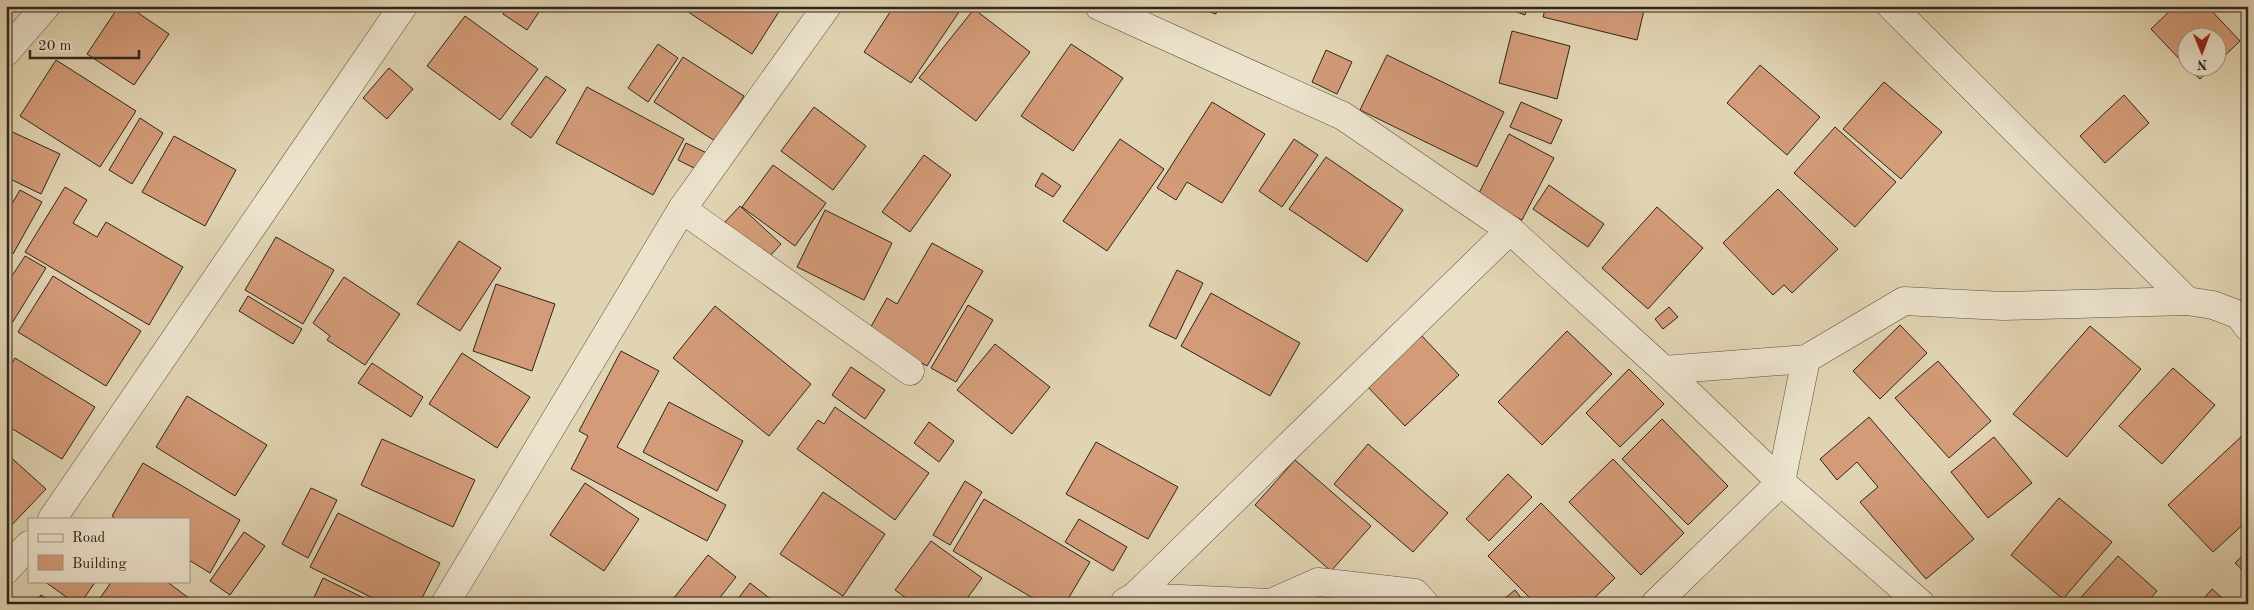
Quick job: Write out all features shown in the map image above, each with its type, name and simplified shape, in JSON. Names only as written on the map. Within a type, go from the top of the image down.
[{"type":"street","points":[[6,52],[46,6]]},
{"type":"street","points":[[53,518],[403,6]]},
{"type":"street","points":[[445,604],[682,208],[827,6]]},
{"type":"street","points":[[1099,6],[1343,116],[1510,230],[1664,370],[1782,482],[1921,604]]},
{"type":"street","points":[[1891,6],[2187,301]]},
{"type":"street","points":[[682,208],[910,371]]},
{"type":"street","points":[[1127,602],[1510,230]]},
{"type":"street","points":[[1664,370],[1806,359],[1904,301],[2003,306],[2187,301],[2213,305],[2239,315],[2248,326]]},
{"type":"street","points":[[1655,604],[1782,482],[1806,359]]},
{"type":"street","points":[[6,570],[28,546]]},
{"type":"street","points":[[1127,602],[1271,603],[1318,582],[1415,593],[1425,604]]},
{"type":"building","points":[[119,6],[128,6],[169,34],[134,85],[87,54]]},
{"type":"building","points":[[508,6],[543,6],[527,30],[503,14]]},
{"type":"building","points":[[679,6],[774,6],[780,10],[752,54]]},
{"type":"building","points":[[894,6],[963,6],[911,83],[864,52]]},
{"type":"building","points":[[1191,6],[1218,6],[1216,14]]},
{"type":"building","points":[[1500,6],[1528,6],[1525,15]]},
{"type":"building","points":[[1546,6],[1645,6],[1637,40],[1543,17]]},
{"type":"building","points":[[2175,6],[2207,6],[2240,41],[2226,54],[2226,28],[2176,28],[2176,55],[2151,29]]},
{"type":"building","points":[[974,9],[1030,52],[976,121],[919,78]]},
{"type":"building","points":[[465,16],[538,69],[500,120],[427,66]]},
{"type":"building","points":[[1512,31],[1570,46],[1557,99],[1499,83]]},
{"type":"building","points":[[658,44],[678,58],[648,102],[628,88]]},
{"type":"building","points":[[1071,44],[1123,78],[1073,151],[1021,116]]},
{"type":"building","points":[[1326,50],[1352,62],[1337,94],[1312,82]]},
{"type":"building","points":[[1387,55],[1504,112],[1477,167],[1360,110]]},
{"type":"building","points":[[683,57],[744,96],[715,141],[654,102]]},
{"type":"building","points":[[56,60],[136,111],[100,167],[20,116]]},
{"type":"building","points":[[1760,65],[1820,117],[1787,155],[1727,103]]},
{"type":"building","points":[[389,68],[413,89],[387,119],[363,98]]},
{"type":"building","points":[[546,76],[566,90],[531,138],[511,124]]},
{"type":"building","points":[[1884,82],[1942,132],[1901,179],[1843,129]]},
{"type":"building","points":[[587,87],[684,139],[653,195],[556,143]]},
{"type":"building","points":[[2124,95],[2149,123],[2105,163],[2080,136]]},
{"type":"building","points":[[1212,102],[1265,134],[1222,203],[1187,182],[1176,200],[1157,188]]},
{"type":"building","points":[[1521,102],[1562,120],[1551,144],[1510,127]]},
{"type":"building","points":[[814,107],[866,146],[833,190],[781,151]]},
{"type":"building","points":[[140,118],[163,133],[132,184],[109,170]]},
{"type":"building","points":[[1835,127],[1896,182],[1855,227],[1794,173]]},
{"type":"building","points":[[6,129],[60,154],[41,194],[6,177]]},
{"type":"building","points":[[1509,134],[1554,158],[1522,220],[1477,197]]},
{"type":"building","points":[[174,136],[236,170],[205,226],[142,192]]},
{"type":"building","points":[[1120,139],[1164,169],[1107,251],[1063,221]]},
{"type":"building","points":[[1294,139],[1318,155],[1282,207],[1259,191]]},
{"type":"building","points":[[686,143],[713,156],[704,173],[678,160]]},
{"type":"building","points":[[924,155],[951,175],[910,232],[882,212]]},
{"type":"building","points":[[1326,157],[1403,210],[1367,262],[1289,209]]},
{"type":"building","points":[[773,165],[826,203],[795,246],[742,207]]},
{"type":"building","points":[[1042,173],[1061,186],[1053,197],[1035,186]]},
{"type":"building","points":[[1549,185],[1604,224],[1588,247],[1533,209]]},
{"type":"building","points":[[65,187],[87,200],[73,223],[97,237],[106,222],[183,267],[149,325],[25,252]]},
{"type":"building","points":[[1778,189],[1838,249],[1792,293],[1784,285],[1773,295],[1723,243]]},
{"type":"building","points":[[20,190],[42,202],[13,254],[6,250],[6,214]]},
{"type":"building","points":[[740,206],[781,244],[767,259],[725,222]]},
{"type":"building","points":[[1657,207],[1703,248],[1648,309],[1602,268]]},
{"type":"building","points":[[825,210],[892,243],[864,300],[797,267]]},
{"type":"building","points":[[276,237],[334,270],[303,324],[245,290]]},
{"type":"building","points":[[459,241],[501,268],[460,331],[417,304]]},
{"type":"building","points":[[932,243],[983,271],[927,366],[868,332],[887,298],[897,304]]},
{"type":"building","points":[[25,256],[46,268],[9,328],[6,326],[6,285]]},
{"type":"building","points":[[1177,270],[1203,283],[1176,339],[1149,326]]},
{"type":"building","points":[[53,276],[141,331],[106,386],[18,332]]},
{"type":"building","points":[[344,277],[400,314],[365,365],[327,340],[330,336],[313,323]]},
{"type":"building","points":[[496,284],[555,304],[532,371],[473,351]]},
{"type":"building","points":[[1211,293],[1300,343],[1270,396],[1181,346]]},
{"type":"building","points":[[248,296],[302,329],[293,344],[239,311]]},
{"type":"building","points":[[968,305],[993,320],[956,382],[931,368]]},
{"type":"building","points":[[715,306],[811,384],[769,436],[673,358]]},
{"type":"building","points":[[1669,307],[1678,317],[1663,329],[1655,319]]},
{"type":"building","points":[[1900,325],[1927,353],[1880,399],[1853,371]]},
{"type":"building","points":[[2090,326],[2141,369],[2067,457],[2013,414]]},
{"type":"building","points":[[1567,331],[1612,374],[1542,445],[1498,402]]},
{"type":"building","points":[[1420,334],[1459,375],[1405,426],[1366,385]]},
{"type":"building","points":[[995,344],[1050,387],[1012,434],[957,390]]},
{"type":"building","points":[[621,351],[659,371],[617,447],[726,505],[707,541],[571,469],[588,436],[579,431]]},
{"type":"building","points":[[462,353],[530,397],[497,448],[429,404]]},
{"type":"building","points":[[15,358],[95,407],[62,459],[6,425],[6,373]]},
{"type":"building","points":[[1938,361],[1991,421],[1949,458],[1895,398]]},
{"type":"building","points":[[372,363],[423,397],[411,417],[358,383]]},
{"type":"building","points":[[851,367],[885,390],[865,419],[832,395]]},
{"type":"building","points":[[2173,368],[2215,405],[2162,464],[2119,426]]},
{"type":"building","points":[[1629,369],[1664,404],[1620,447],[1586,413]]},
{"type":"building","points":[[187,396],[267,445],[235,496],[156,447]]},
{"type":"building","points":[[669,402],[743,441],[717,491],[643,452]]},
{"type":"building","points":[[835,407],[929,473],[895,520],[797,449],[818,420],[824,424]]},
{"type":"building","points":[[1869,417],[1974,539],[1926,579],[1860,502],[1878,487],[1857,462],[1837,480],[1820,459]]},
{"type":"building","points":[[1662,419],[1728,486],[1688,525],[1622,459]]},
{"type":"building","points":[[929,422],[954,441],[939,462],[914,443]]},
{"type":"building","points":[[2243,435],[2248,439],[2248,520],[2213,552],[2168,505]]},
{"type":"building","points":[[1994,437],[2032,483],[1988,518],[1951,472]]},
{"type":"building","points":[[382,439],[475,480],[453,527],[361,485]]},
{"type":"building","points":[[1096,442],[1178,487],[1148,539],[1066,494]]},
{"type":"building","points":[[1368,444],[1448,513],[1413,552],[1334,484]]},
{"type":"building","points":[[6,453],[46,489],[6,531]]},
{"type":"building","points":[[1613,459],[1684,533],[1641,575],[1569,502]]},
{"type":"building","points":[[1295,460],[1371,526],[1331,571],[1255,505]]},
{"type":"building","points":[[143,463],[240,520],[210,573],[190,561],[190,518],[115,518],[112,516]]},
{"type":"building","points":[[1508,474],[1532,497],[1489,541],[1466,519]]},
{"type":"building","points":[[965,481],[982,492],[950,545],[933,535]]},
{"type":"building","points":[[585,483],[639,519],[604,571],[550,535]]},
{"type":"building","points":[[311,488],[337,500],[308,558],[282,544]]},
{"type":"building","points":[[823,492],[885,534],[843,596],[780,554]]},
{"type":"building","points":[[2059,498],[2112,542],[2063,599],[2011,555]]},
{"type":"building","points":[[984,499],[1090,562],[1065,604],[1043,604],[953,551]]},
{"type":"building","points":[[1541,503],[1615,578],[1588,604],[1536,604],[1488,556]]},
{"type":"building","points":[[338,513],[440,563],[419,604],[385,604],[310,567]]},
{"type":"building","points":[[1079,519],[1127,547],[1113,571],[1065,542]]},
{"type":"building","points":[[244,532],[265,546],[230,595],[210,581]]},
{"type":"building","points":[[931,541],[982,578],[963,604],[914,604],[895,590]]},
{"type":"building","points":[[2248,551],[2248,575],[2235,563]]},
{"type":"building","points":[[708,555],[736,577],[715,604],[669,604]]},
{"type":"building","points":[[2118,556],[2157,591],[2146,604],[2075,604]]},
{"type":"building","points":[[323,578],[376,604],[311,604]]},
{"type":"building","points":[[45,582],[95,582],[80,604],[76,604]]},
{"type":"building","points":[[111,582],[167,582],[194,602],[193,604],[96,604]]},
{"type":"building","points":[[750,583],[777,604],[734,604]]},
{"type":"building","points":[[2212,589],[2229,604],[2199,604]]},
{"type":"building","points":[[1515,590],[1526,604],[1498,604]]},
{"type":"building","points":[[41,595],[53,604],[35,604]]}]
